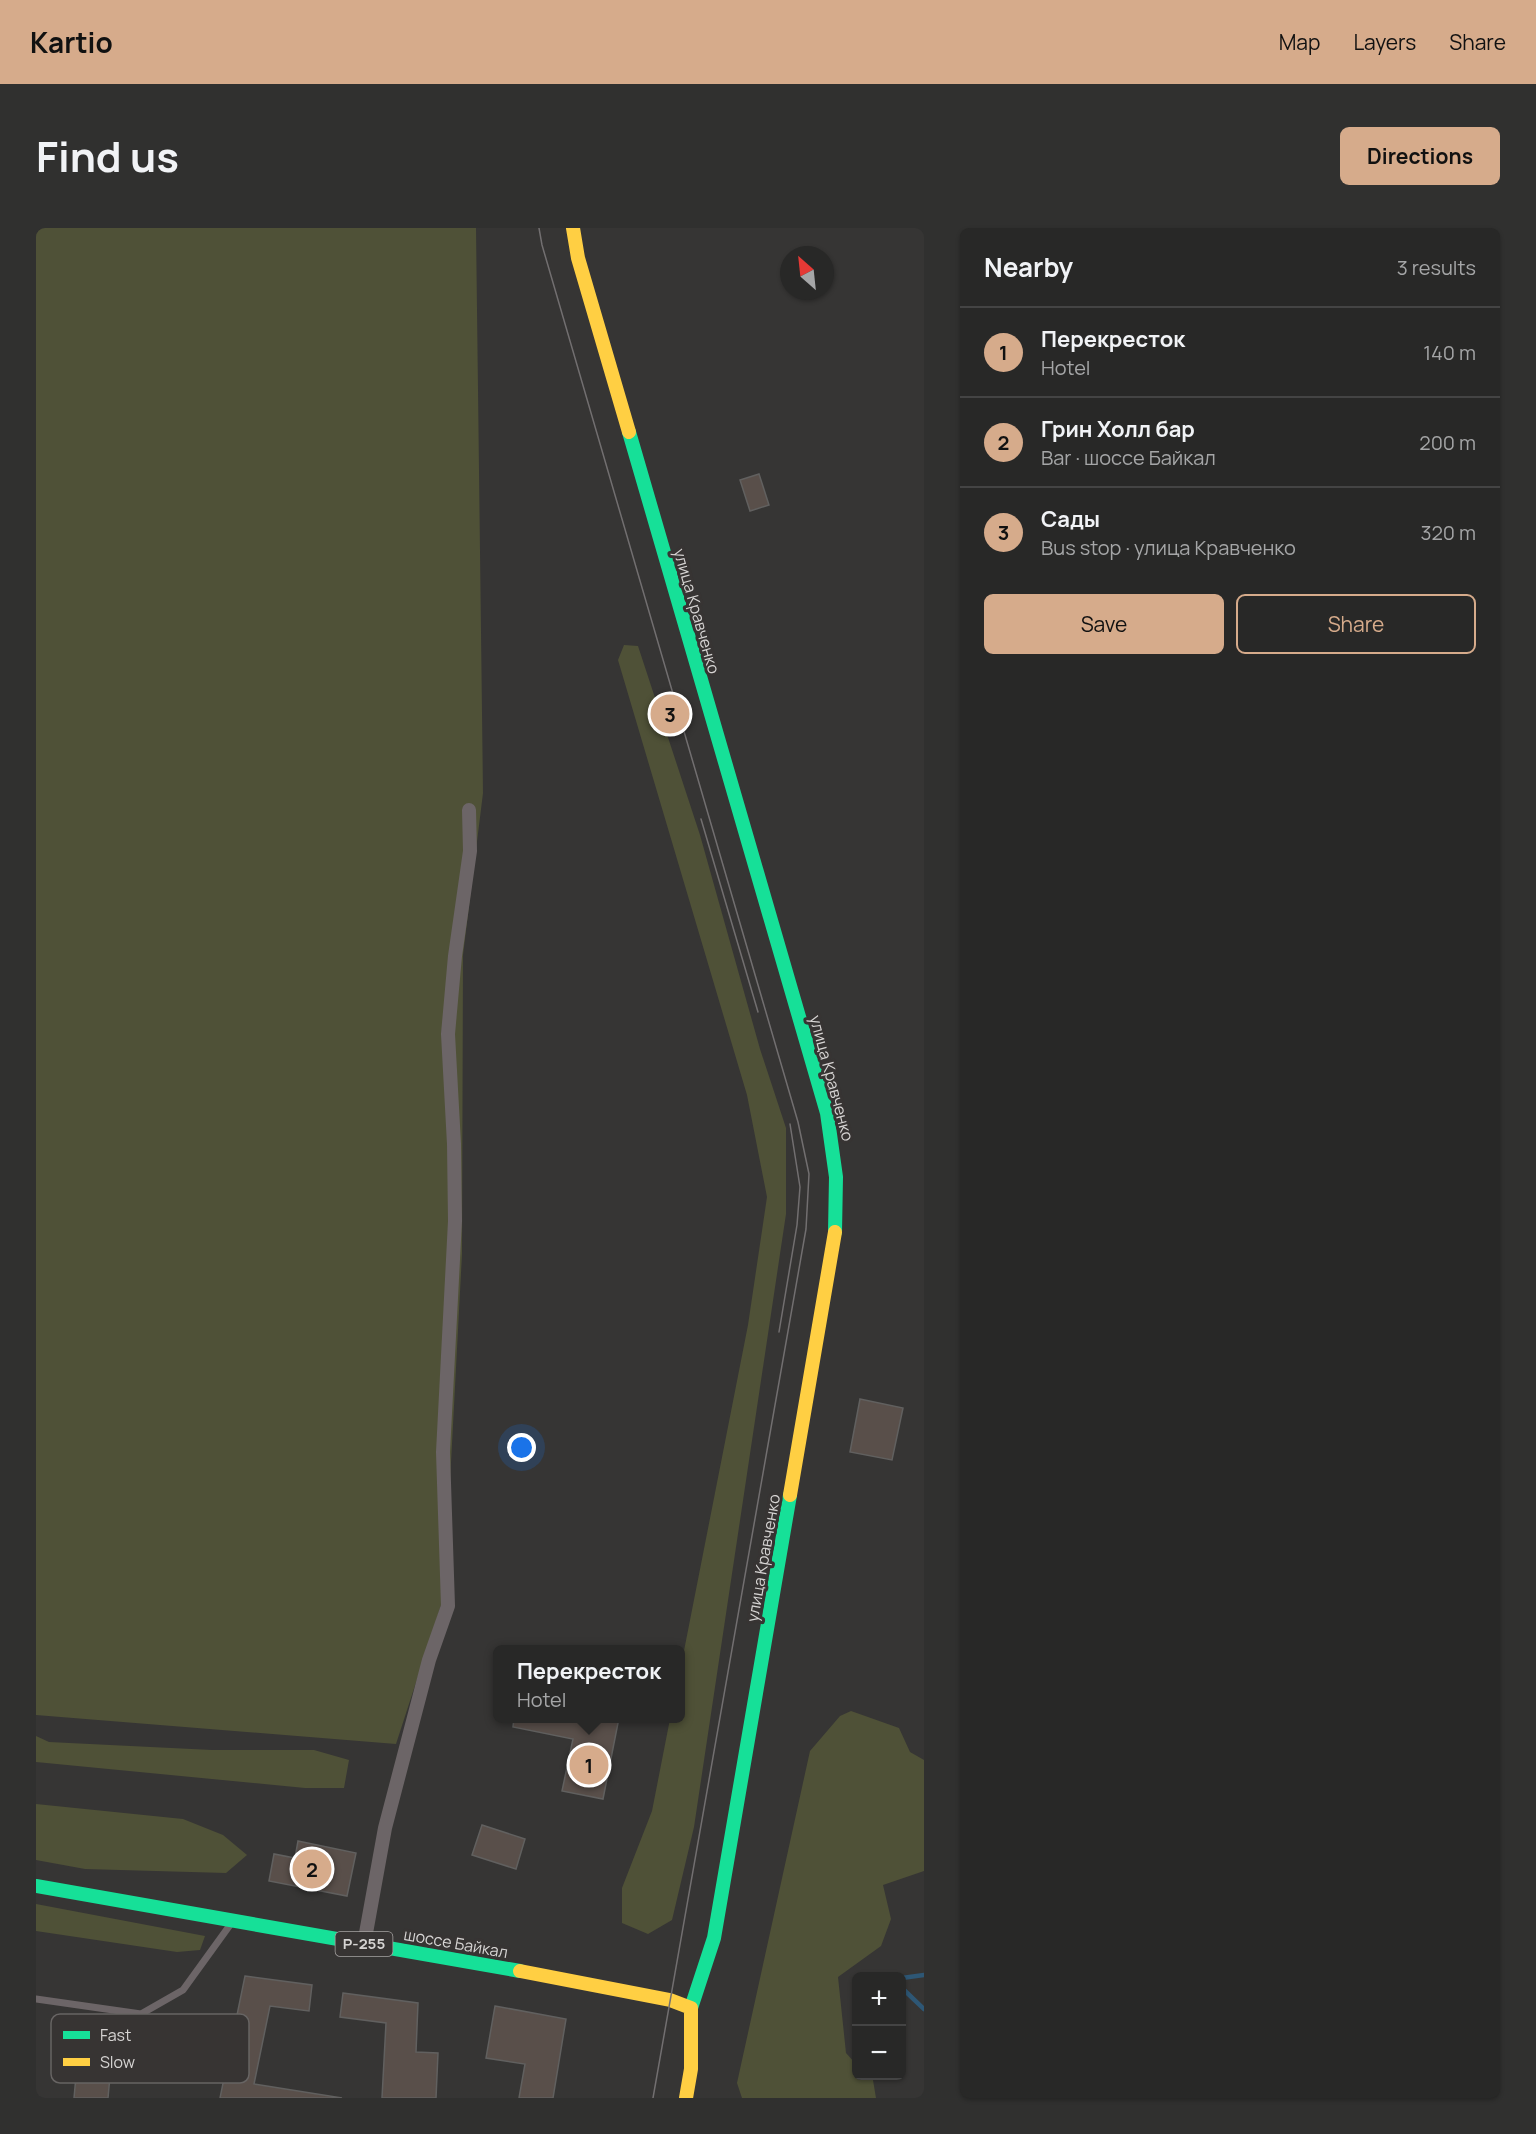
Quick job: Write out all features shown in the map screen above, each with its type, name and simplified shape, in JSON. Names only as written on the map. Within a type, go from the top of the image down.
[{"type":"main road","name":"улица Кравченко","points":[[573,228],[578,258],[671,585],[827,1113],[836,1158],[839,1202],[830,1266],[714,1938],[691,2008],[691,2069],[686,2098]]},
{"type":"main road","name":"шоссе Байкал","points":[[36,1886],[433,1954],[653,1996],[691,2008]]},
{"type":"street","points":[[364,1944],[385,1828],[429,1660],[448,1605],[443,1452],[455,1221],[454,1143],[448,1034],[455,956],[470,851],[468,810]]},
{"type":"lane","points":[[36,1999],[141,2014],[183,1990],[234,1921]]},
{"type":"green space","points":[[36,228],[476,228],[483,793],[463,955],[462,1254],[444,1596],[396,1744],[36,1715]]},
{"type":"green space","points":[[624,645],[638,646],[700,835],[760,1049],[786,1128],[786,1214],[694,1827],[672,1920],[648,1934],[622,1923],[622,1888],[652,1811],[669,1723],[685,1723],[685,1646],[748,1325],[767,1197],[747,1095],[618,660]]},
{"type":"green space","points":[[851,1711],[899,1728],[910,1752],[924,1760],[924,1871],[883,1885],[891,1919],[881,1946],[838,1977],[846,2053],[852,2060],[852,2080],[873,2080],[876,2098],[742,2098],[737,2083],[810,1751],[840,1716]]},
{"type":"green space","points":[[36,1736],[49,1742],[212,1750],[314,1750],[349,1760],[344,1788],[305,1788],[36,1762]]},
{"type":"green space","points":[[36,1804],[183,1819],[223,1835],[247,1855],[226,1873],[85,1869],[36,1860]]},
{"type":"green space","points":[[36,1904],[205,1936],[200,1950],[177,1952],[36,1931]]},
{"type":"building","points":[[759,474],[769,505],[750,511],[740,480]]},
{"type":"building","points":[[860,1399],[903,1408],[892,1460],[850,1452]]},
{"type":"building","points":[[513,1723],[618,1723],[603,1799],[562,1791],[573,1739],[513,1727]]},
{"type":"building","points":[[482,1825],[525,1839],[516,1869],[472,1855]]},
{"type":"building","points":[[298,1841],[356,1853],[347,1896],[269,1881],[274,1854],[295,1858]]},
{"type":"building","points":[[245,1976],[312,1985],[309,2011],[270,2006],[254,2084],[342,2098],[220,2098],[223,2083],[249,2083],[249,2014],[237,2014]]},
{"type":"building","points":[[343,1993],[418,2003],[416,2052],[438,2053],[436,2098],[382,2098],[386,2023],[340,2017]]},
{"type":"building","points":[[495,2006],[566,2019],[553,2098],[519,2098],[525,2064],[486,2058]]},
{"type":"building","points":[[75,2083],[109,2083],[108,2098],[74,2098]]},
{"type":"waterway","points":[[906,1977],[924,1975]]},
{"type":"waterway","points":[[906,1992],[924,2009]]},
{"type":"tram line","points":[[539,228],[542,245],[798,1122],[809,1174],[806,1229],[653,2098]]},
{"type":"tram line","points":[[701,819],[758,1012]]},
{"type":"tram line","points":[[779,1332],[797,1225],[800,1187],[790,1124]]},
{"type":"traffic: fast","points":[[629,432],[827,1113],[836,1177],[835,1232]]},
{"type":"traffic: fast","points":[[691,2008],[714,1938],[790,1495]]},
{"type":"traffic: fast","points":[[36,1886],[520,1971]]},
{"type":"traffic: slow","points":[[573,228],[578,258],[629,432]]},
{"type":"traffic: slow","points":[[790,1495],[835,1232]]},
{"type":"traffic: slow","points":[[520,1971],[670,2000],[691,2008],[691,2069],[686,2098]]},
{"type":"place","name":"Сады","points":[[670,714]]},
{"type":"place","name":"Перекресток","points":[[589,1765]]},
{"type":"place","name":"Грин Холл бар","points":[[312,1869]]}]
